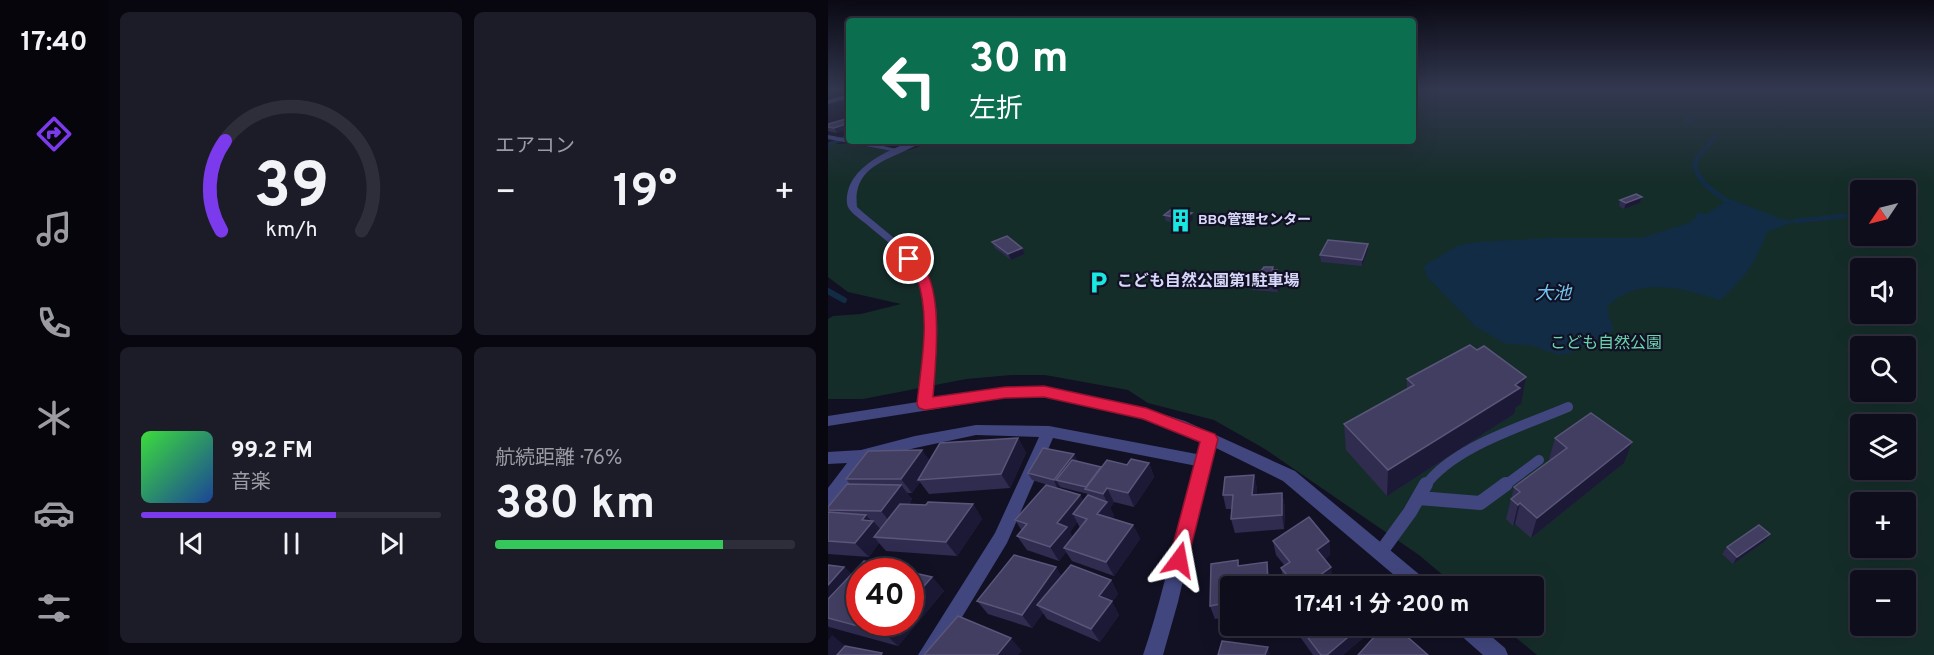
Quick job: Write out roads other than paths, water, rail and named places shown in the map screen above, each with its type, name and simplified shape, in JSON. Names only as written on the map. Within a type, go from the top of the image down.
[{"type":"street","points":[[859,144],[897,150]]},
{"type":"street","points":[[912,144],[897,150],[861,173],[852,186],[850,198],[852,208],[909,259],[923,275],[928,296],[931,329],[925,404]]},
{"type":"street","points":[[828,421],[1005,393],[1044,392],[1146,414],[1209,439],[1289,476],[1409,576]]},
{"type":"street","points":[[828,458],[861,456],[976,430],[1049,432],[1202,461]]},
{"type":"street","points":[[928,655],[1001,538],[1049,432]]},
{"type":"street","points":[[1153,655],[1165,620],[1209,439]]},
{"type":"street","points":[[828,500],[861,456]]},
{"type":"street","points":[[1474,636],[1489,652]]},
{"type":"lane","points":[[1381,552],[1427,483],[1449,462],[1478,446],[1568,407]]},
{"type":"lane","points":[[1419,498],[1480,503],[1539,460]]},
{"type":"water","name":"大池","points":[[1730,199],[1781,219],[1796,221],[1767,232],[1759,252],[1748,269],[1736,285],[1720,300],[1661,287],[1633,291],[1608,306],[1614,330],[1571,353],[1559,355],[1529,345],[1506,344],[1476,327],[1427,277],[1424,266],[1457,246],[1477,242],[1552,238],[1641,238],[1689,223],[1698,212],[1706,214]]},
{"type":"waterway","points":[[828,145],[846,137]]},
{"type":"waterway","points":[[1697,159],[1715,137]]},
{"type":"waterway","points":[[1697,159],[1696,170],[1702,181],[1728,202]]},
{"type":"waterway","points":[[1796,221],[1845,216]]},
{"type":"waterway","points":[[828,291],[844,300]]},
{"type":"place","name":"BBQ管理センター","points":[[1180,220]]},
{"type":"place","name":"こども自然公園第1駐車場","points":[[1099,282]]},
{"type":"park label","name":"こども自然公園","points":[[1606,344]]}]
